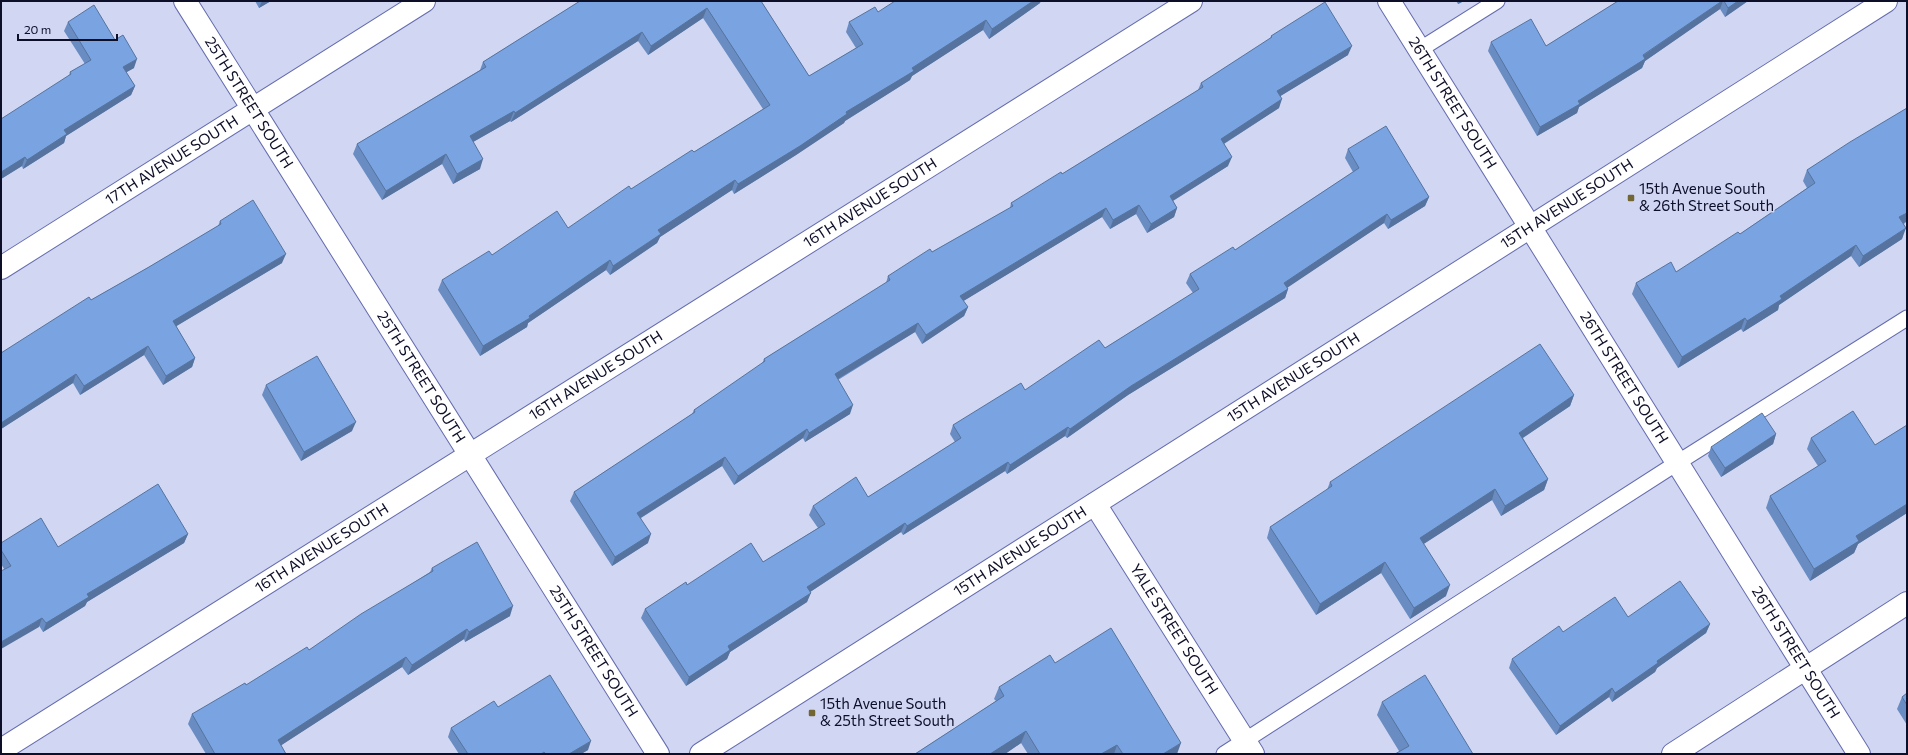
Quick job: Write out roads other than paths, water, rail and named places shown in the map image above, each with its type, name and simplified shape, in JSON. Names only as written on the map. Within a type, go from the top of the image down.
[{"type":"street","name":"25TH STREET SOUTH","points":[[185,1],[658,754]]},
{"type":"street","name":"17TH AVENUE SOUTH","points":[[1,268],[424,1]]},
{"type":"street","name":"16TH AVENUE SOUTH","points":[[1,750],[1191,1]]},
{"type":"street","name":"26TH STREET SOUTH","points":[[1389,1],[1859,754]]},
{"type":"street","name":"15TH AVENUE SOUTH","points":[[701,754],[1886,1]]},
{"type":"street","name":"YALE STREET SOUTH","points":[[1095,504],[1249,747]]},
{"type":"street","points":[[1672,754],[1907,603]]},
{"type":"lane","points":[[1419,50],[1497,1]]},
{"type":"lane","points":[[1224,754],[1249,747],[1677,463],[1907,318]]},
{"type":"place","name":"15th Avenue South & 26th Street South","points":[[1631,198]]},
{"type":"place","name":"15th Avenue South & 25th Street South","points":[[812,713]]}]
